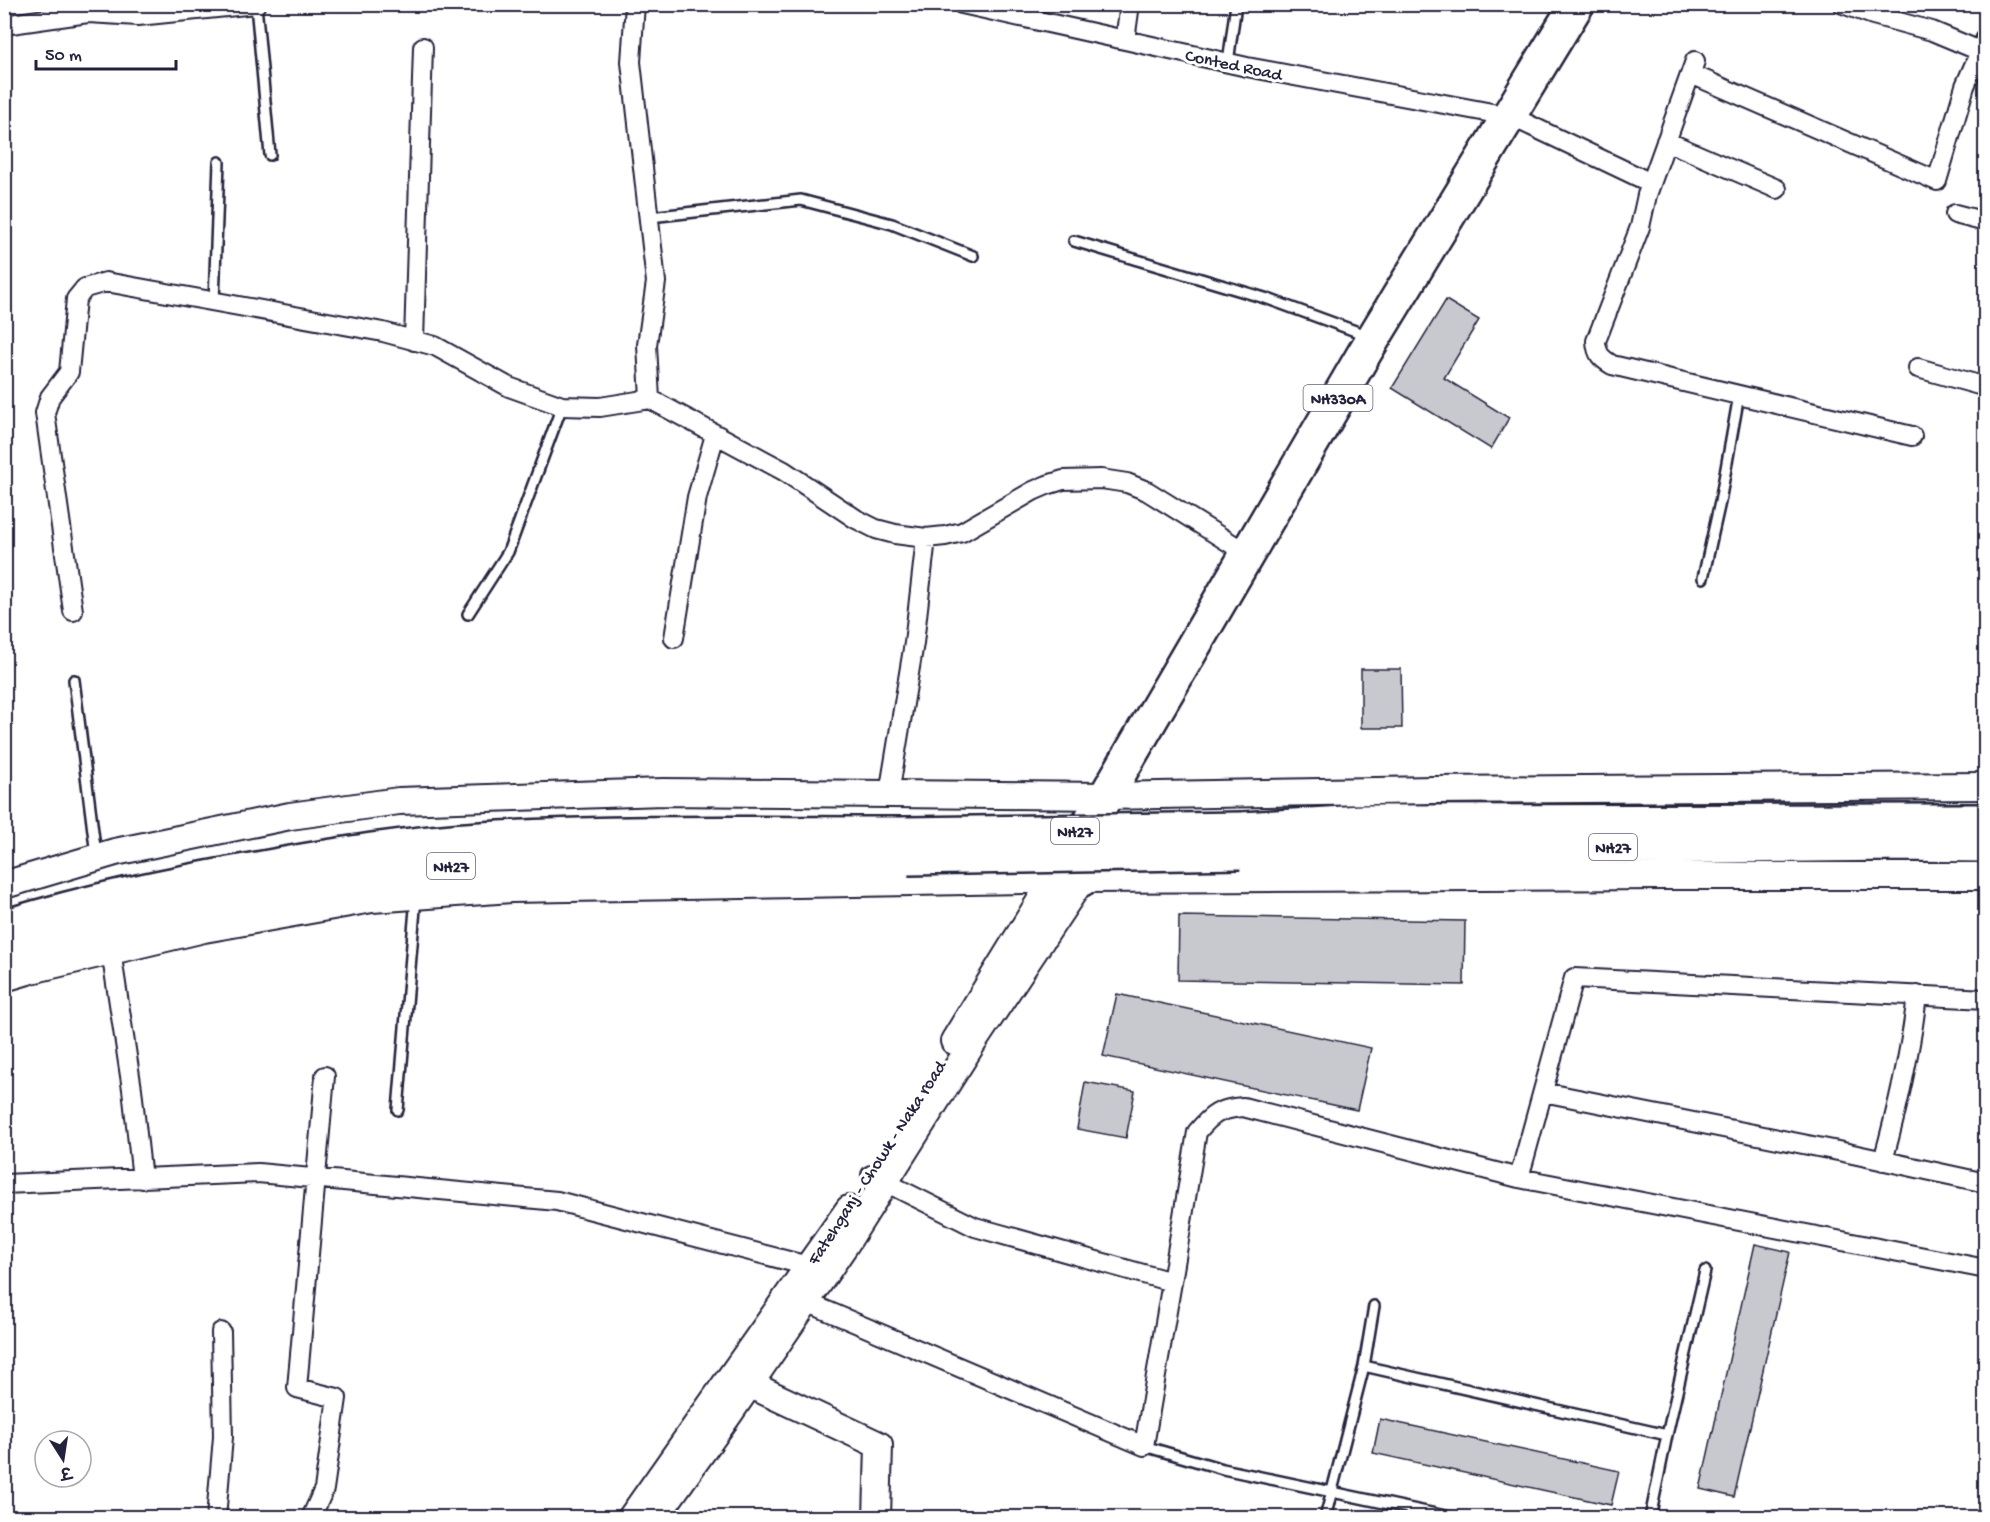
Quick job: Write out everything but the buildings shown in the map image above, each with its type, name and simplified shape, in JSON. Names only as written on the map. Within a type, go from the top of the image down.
[{"type":"highway","name":"NH330A","points":[[1117,795],[1418,292],[1577,4]]},
{"type":"highway","name":"NH330A","points":[[1117,795],[1248,554],[1374,338],[1515,119],[1596,4]]},
{"type":"highway","name":"Fatehganj - Chowk - Naka road","points":[[1067,880],[1117,795]]},
{"type":"highway","name":"NH27","points":[[1242,841],[1362,822],[1986,820]]},
{"type":"highway","name":"NH27","points":[[4,927],[57,910],[162,885],[369,850],[480,839],[631,834],[907,846]]},
{"type":"highway","name":"NH27","points":[[4,954],[143,914],[252,891],[387,872],[516,860],[907,846],[1242,841],[1986,845]]},
{"type":"street","points":[[4,25],[88,14],[104,9],[138,16],[185,8],[256,4]]},
{"type":"street","points":[[635,4],[631,62],[656,282],[647,345],[650,399]]},
{"type":"street","name":"Conted Road","points":[[962,4],[1228,63],[1515,119],[1651,183]]},
{"type":"street","points":[[1125,40],[1130,4]]},
{"type":"street","points":[[1843,4],[1873,15],[1983,44],[1965,86],[1937,181],[1693,67],[1651,183],[1640,226],[1596,341],[1597,351],[1601,358],[1612,365],[1911,436]]},
{"type":"street","points":[[414,341],[423,47]]},
{"type":"street","points":[[1666,141],[1777,189]]},
{"type":"street","points":[[1955,214],[1986,222]]},
{"type":"street","points":[[73,611],[45,413],[50,397],[69,372],[76,299],[86,288],[106,282],[383,332],[435,346],[509,387],[562,406],[600,407],[650,399],[784,471],[856,519],[876,529],[895,534],[926,538],[962,532],[1047,484],[1064,480],[1101,479],[1127,483],[1147,491],[1248,554]]},
{"type":"street","points":[[1918,368],[1986,387]]},
{"type":"street","points":[[674,638],[697,497],[715,435]]},
{"type":"street","points":[[889,794],[914,643],[926,538]]},
{"type":"street","points":[[4,885],[96,858],[290,816],[399,801],[663,792],[1117,795],[1986,786]]},
{"type":"street","points":[[4,978],[204,929],[372,899],[523,889],[1067,880],[1986,876]]},
{"type":"street","name":"Fatehganj - Chowk - Naka road","points":[[797,1299],[808,1266],[878,1179],[1067,880]]},
{"type":"street","points":[[111,951],[132,1089],[142,1179]]},
{"type":"street","points":[[1519,1178],[1574,978],[1986,999]]},
{"type":"street","points":[[1883,1161],[1896,1113],[1917,995]]},
{"type":"street","points":[[311,1518],[324,1489],[337,1398],[297,1388],[325,1076]]},
{"type":"street","points":[[1543,1092],[1986,1183]]},
{"type":"street","points":[[797,1299],[1144,1446],[1197,1132],[1210,1116],[1226,1108],[1243,1107],[1519,1178],[1986,1269]]},
{"type":"street","points":[[4,1184],[258,1173],[557,1201],[808,1266]]},
{"type":"street","points":[[655,1518],[741,1380],[878,1179],[975,1227],[1172,1282]]},
{"type":"street","points":[[216,1518],[223,1437],[221,1332]]},
{"type":"street","points":[[631,1518],[741,1380]]},
{"type":"street","points":[[741,1380],[879,1445],[877,1518]]},
{"type":"lane","points":[[256,4],[270,155]]},
{"type":"lane","points":[[1228,63],[1236,4]]},
{"type":"lane","points":[[214,302],[219,162]]},
{"type":"lane","points":[[650,217],[801,200],[892,224],[973,255]]},
{"type":"lane","points":[[1074,241],[1268,299],[1374,338]]},
{"type":"lane","points":[[1703,578],[1720,502],[1739,395]]},
{"type":"lane","points":[[468,614],[508,552],[562,406]]},
{"type":"lane","points":[[74,680],[96,858]]},
{"type":"lane","points":[[398,1110],[416,896]]},
{"type":"lane","points":[[1650,1518],[1706,1271]]},
{"type":"lane","points":[[1325,1518],[1364,1366],[1374,1306]]},
{"type":"lane","points":[[1364,1366],[1667,1436]]},
{"type":"lane","points":[[1144,1446],[1223,1469],[1455,1518]]}]
